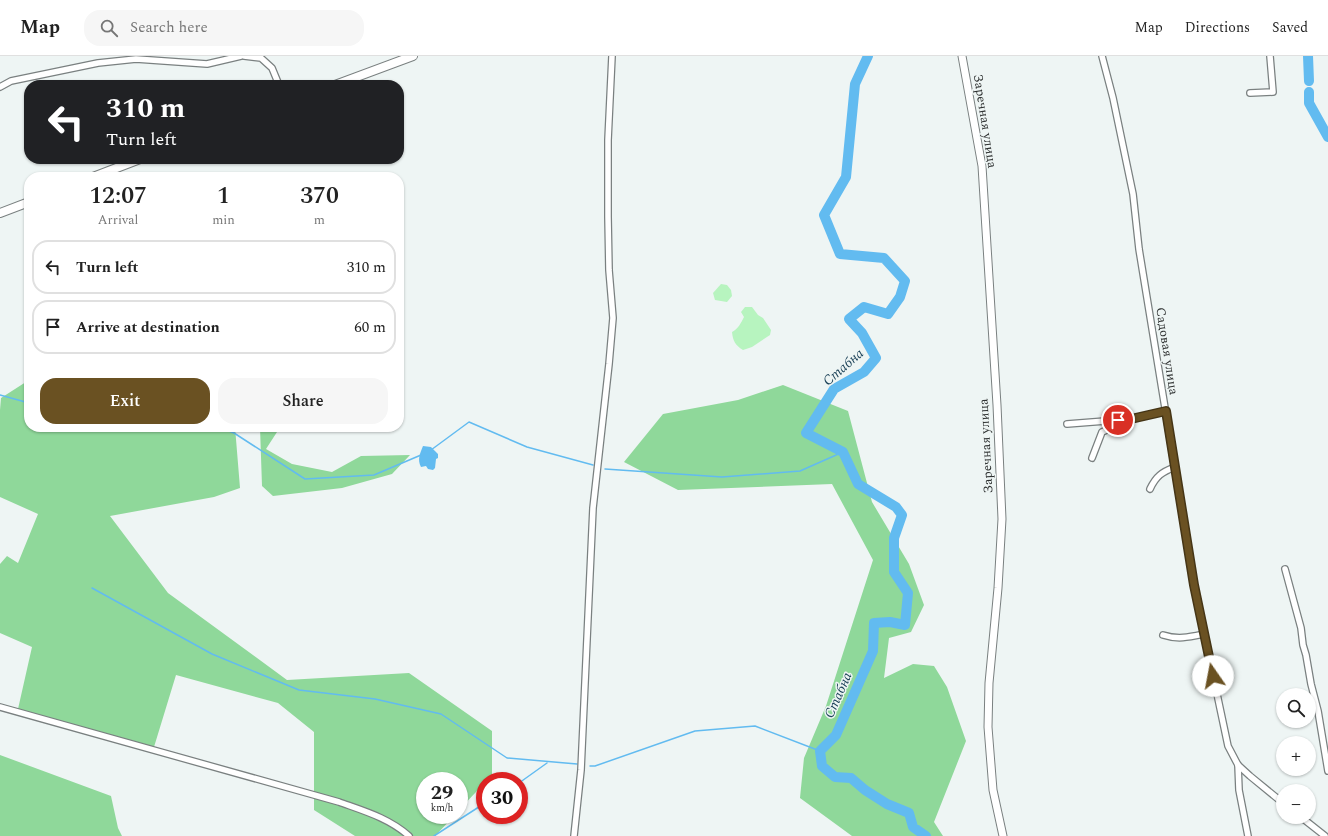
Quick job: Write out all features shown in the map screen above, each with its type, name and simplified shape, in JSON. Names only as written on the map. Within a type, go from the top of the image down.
[{"type":"main road","points":[[348,80],[413,56]]},
{"type":"main road","points":[[106,172],[127,164]]},
{"type":"main road","points":[[0,213],[24,204]]},
{"type":"street","points":[[0,87],[11,81],[98,63],[136,59],[207,64],[243,56],[261,58],[272,68],[277,80]]},
{"type":"street","points":[[574,836],[581,770],[593,508],[613,318],[609,270],[608,217],[608,140],[612,56]]},
{"type":"street","name":"Заречная улица","points":[[962,56],[982,166],[997,405],[1002,519],[998,588],[989,683],[988,726],[993,790],[1003,836]]},
{"type":"street","name":"Садовая улица","points":[[1102,56],[1133,194],[1138,249],[1194,585],[1228,746],[1238,765],[1276,797]]},
{"type":"street","points":[[1250,93],[1274,92],[1270,56]]},
{"type":"street","points":[[1067,424],[1131,419],[1166,411]]},
{"type":"street","points":[[1092,458],[1102,432],[1131,419]]},
{"type":"street","points":[[1150,489],[1153,482],[1162,471],[1175,467]]},
{"type":"street","points":[[1284,569],[1301,628],[1302,645],[1306,655],[1318,711],[1328,771]]},
{"type":"street","points":[[1163,635],[1173,638],[1186,638],[1204,634]]},
{"type":"street","points":[[0,707],[339,802],[373,814],[398,827],[409,836]]},
{"type":"street","name":"Садовая улица","points":[[1238,765],[1239,790],[1248,836]]},
{"type":"street","points":[[1310,824],[1325,836]]},
{"type":"green space","points":[[721,284],[727,285],[731,290],[732,296],[727,302],[715,300],[713,293]]},
{"type":"green space","points":[[745,307],[752,307],[758,315],[763,318],[771,330],[770,335],[752,347],[743,350],[735,342],[732,332],[738,328],[743,319],[744,317],[741,312]]},
{"type":"green space","points":[[24,383],[24,432],[235,432],[240,488],[214,497],[110,516],[168,593],[287,680],[409,673],[492,731],[492,772],[476,772],[476,792],[468,800],[468,772],[416,772],[416,824],[446,824],[435,836],[355,836],[314,810],[314,732],[278,703],[176,675],[154,747],[18,709],[32,647],[0,633],[0,564],[7,556],[18,563],[38,514],[0,497],[1,398]]},
{"type":"green space","points":[[783,385],[848,411],[872,502],[909,564],[924,605],[911,632],[889,638],[884,678],[913,664],[934,666],[947,687],[966,741],[934,822],[943,836],[852,836],[800,798],[804,758],[826,706],[873,560],[832,484],[678,490],[624,462],[663,414],[738,400]]},
{"type":"green space","points":[[260,432],[277,432],[266,449],[292,464],[332,472],[361,456],[410,455],[392,474],[342,488],[273,496],[262,486]]},
{"type":"green space","points":[[0,755],[111,796],[118,828],[122,836],[0,836]]},
{"type":"water","points":[[423,446],[431,447],[438,454],[435,468],[433,470],[428,469],[426,466],[421,467],[419,459]]},
{"type":"waterway","name":"Стабна","points":[[868,56],[855,84],[846,177],[824,215],[840,254],[884,258],[905,281],[900,297],[888,314],[864,307],[849,319],[862,333],[876,358],[864,372],[834,389],[806,433],[843,452],[858,484],[896,507],[902,515],[894,538],[894,572],[908,593],[905,625],[890,622],[874,623],[873,651],[836,735],[820,751],[822,766],[835,777],[851,778],[865,790],[887,804],[909,813],[913,827],[926,836]]},
{"type":"waterway","points":[[1308,56],[1309,81]]},
{"type":"waterway","points":[[1309,92],[1309,103],[1328,137]]},
{"type":"waterway","points":[[0,395],[24,402]]},
{"type":"waterway","points":[[431,450],[469,422],[527,447],[593,465]]},
{"type":"waterway","points":[[232,432],[305,479],[374,475],[421,455]]},
{"type":"waterway","points":[[605,469],[722,477],[800,471],[843,452]]},
{"type":"waterway","points":[[92,588],[212,654],[299,690],[375,699],[441,714],[507,758],[577,764]]},
{"type":"waterway","points":[[590,766],[595,766],[695,731],[755,726],[820,751]]},
{"type":"waterway","points":[[528,777],[547,763]]},
{"type":"waterway","points":[[434,836],[476,809]]},
{"type":"route","points":[[1118,420],[1131,419],[1166,411],[1194,585],[1213,676]]}]
